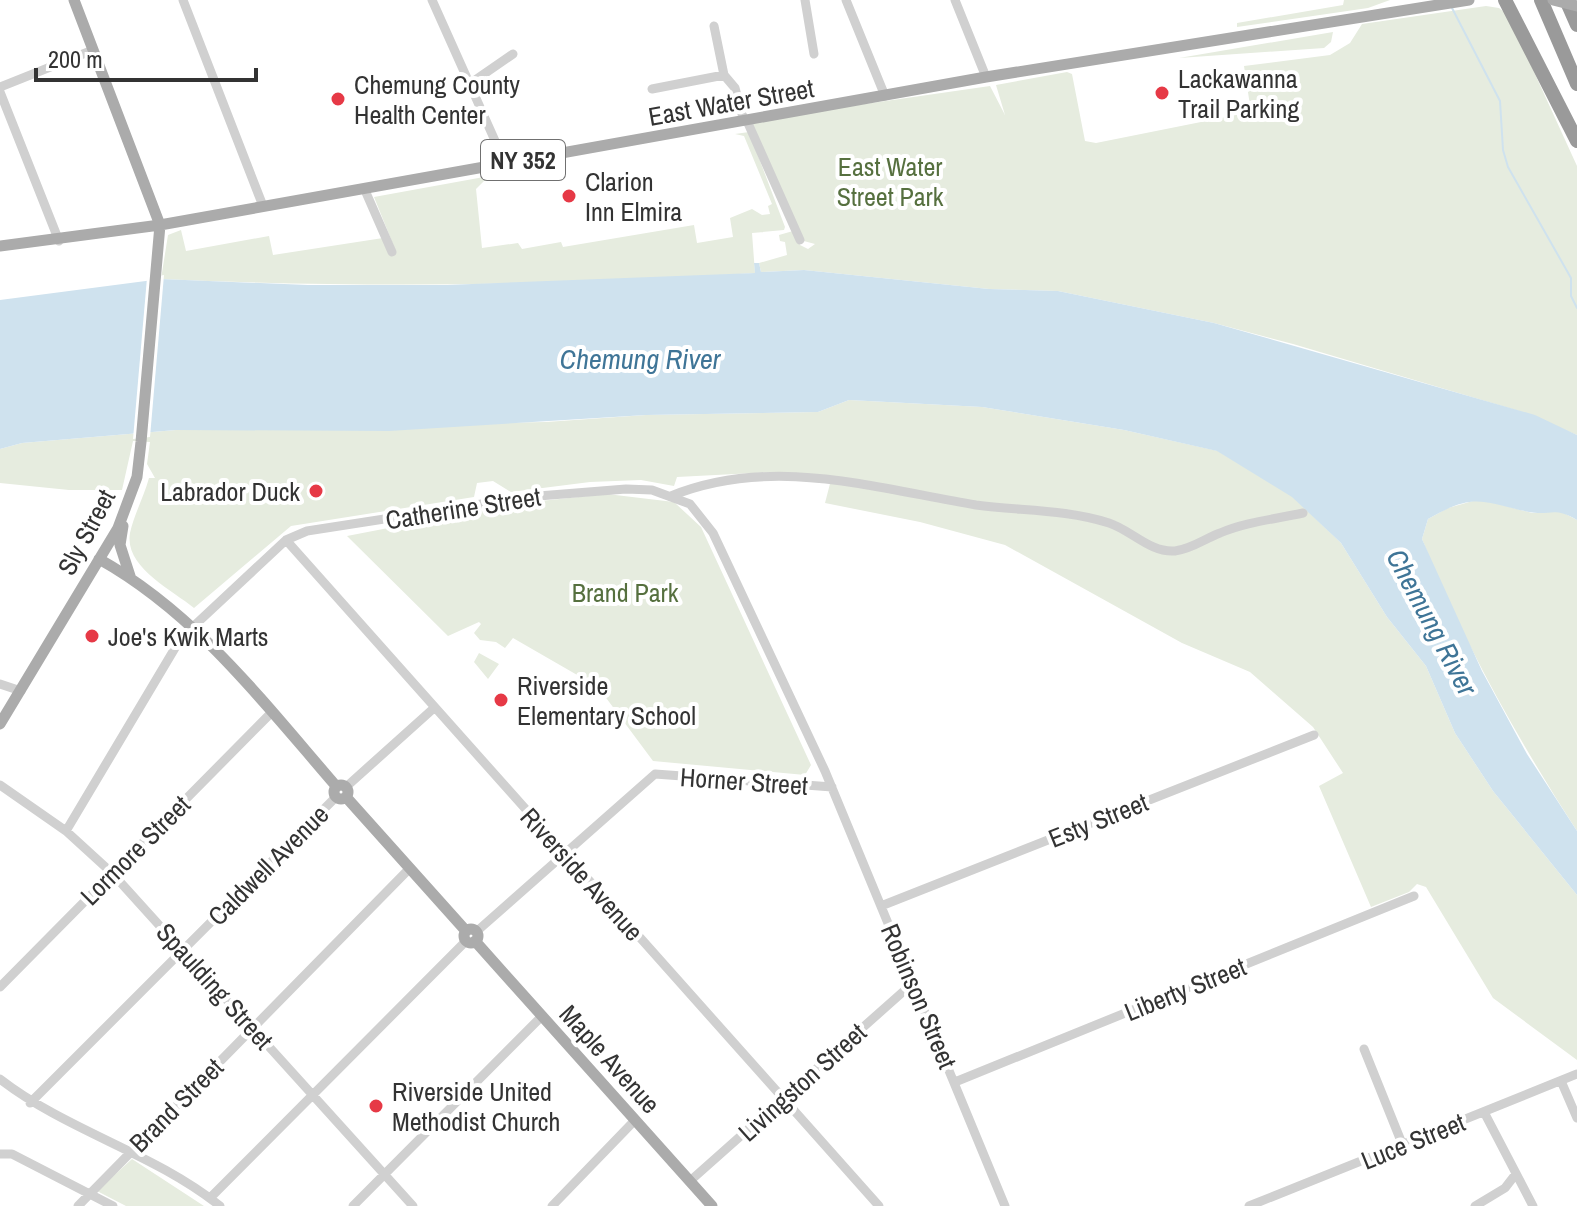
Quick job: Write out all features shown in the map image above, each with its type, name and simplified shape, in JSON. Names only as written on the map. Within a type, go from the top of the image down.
[{"type":"highway","points":[[1505,0],[1577,141]]},
{"type":"highway","points":[[1541,0],[1577,84]]},
{"type":"highway","points":[[1566,0],[1577,25]]},
{"type":"main road","points":[[74,0],[160,225]]},
{"type":"main road","name":"East Water Street","points":[[0,246],[59,241],[160,225],[986,77],[1469,0]]},
{"type":"main road","points":[[1553,0],[1577,6]]},
{"type":"main road","name":"Sly Street","points":[[1,722],[124,517],[137,477],[160,225]]},
{"type":"main road","points":[[124,517],[120,545],[130,576]]},
{"type":"main road","name":"Maple Avenue","points":[[99,559],[130,576],[192,625],[712,1206]]},
{"type":"street","points":[[183,0],[263,206]]},
{"type":"street","points":[[432,0],[505,163]]},
{"type":"street","points":[[805,0],[814,54]]},
{"type":"street","points":[[846,0],[885,96]]},
{"type":"street","points":[[955,0],[986,77]]},
{"type":"street","points":[[714,26],[724,75],[735,88],[746,121],[800,240]]},
{"type":"street","points":[[59,241],[0,90],[93,50]]},
{"type":"street","points":[[471,83],[513,54]]},
{"type":"street","points":[[652,89],[724,75]]},
{"type":"street","points":[[364,188],[392,252]]},
{"type":"street","points":[[671,496],[711,480],[737,477],[844,479],[979,505],[1032,509],[1110,523],[1157,549],[1173,551],[1193,547],[1220,532],[1303,513]]},
{"type":"street","name":"Catherine Street","points":[[66,831],[192,625],[286,540],[307,531],[526,497],[626,489],[671,496],[690,504],[713,533],[832,787]]},
{"type":"street","name":"Riverside Avenue","points":[[286,540],[879,1206]]},
{"type":"street","points":[[0,684],[21,691]]},
{"type":"street","points":[[0,706],[1,722]]},
{"type":"street","name":"Caldwell Avenue","points":[[30,1103],[341,792],[434,708]]},
{"type":"street","name":"Lormore Street","points":[[0,987],[271,713]]},
{"type":"street","name":"Esty Street","points":[[881,906],[1314,735]]},
{"type":"street","name":"Horner Street","points":[[210,1198],[471,936],[655,774],[832,787]]},
{"type":"street","name":"Spaulding Street","points":[[0,785],[66,831],[112,873],[413,1206]]},
{"type":"street","name":"Robinson Street","points":[[832,787],[1005,1206]]},
{"type":"street","name":"Brand Street","points":[[78,1206],[410,868]]},
{"type":"street","name":"Liberty Street","points":[[955,1082],[1414,896]]},
{"type":"street","name":"Livingston Street","points":[[690,1181],[914,982]]},
{"type":"street","points":[[353,1206],[542,1016]]},
{"type":"street","points":[[1364,1049],[1403,1146]]},
{"type":"street","name":"Luce Street","points":[[1249,1206],[1577,1074]]},
{"type":"street","points":[[0,1079],[30,1103],[129,1151],[220,1206]]},
{"type":"street","points":[[1561,1081],[1577,1118]]},
{"type":"street","points":[[1484,1112],[1533,1206]]},
{"type":"street","points":[[557,1204],[635,1120]]},
{"type":"street","points":[[0,1154],[12,1154],[113,1206]]},
{"type":"street","points":[[1475,1206],[1505,1188],[1515,1175]]},
{"type":"green space","points":[[1344,0],[1390,0],[1368,8],[1237,27],[1237,23],[1343,5]]},
{"type":"green space","name":"East Water Street Park","points":[[1486,6],[1499,8],[1508,15],[1577,166],[1577,435],[1519,411],[1293,344],[1214,323],[1058,291],[989,289],[804,270],[761,272],[759,263],[787,255],[785,242],[780,241],[779,235],[793,231],[800,245],[808,249],[815,244],[800,240],[747,121],[990,86],[1005,115],[996,85],[1067,72],[1072,74],[1085,141],[1096,143],[1251,112],[1244,66],[1330,55],[1350,43],[1362,24]]},
{"type":"green space","points":[[1333,32],[1331,42],[1324,48],[1179,58]]},
{"type":"green space","points":[[749,132],[785,227],[784,230],[752,233],[755,273],[607,281],[458,284],[310,284],[161,279],[168,235],[181,230],[186,251],[269,236],[273,255],[383,238],[395,249],[374,197],[523,170],[524,178],[517,178],[516,174],[484,181],[476,189],[482,248],[518,243],[522,249],[561,242],[563,247],[694,225],[697,243],[733,237],[730,218],[752,209],[762,215],[770,214],[768,206],[772,204],[744,136],[735,134]]},
{"type":"green space","points":[[849,400],[982,407],[1124,430],[1218,451],[1292,496],[1341,543],[1387,617],[1426,666],[1455,733],[1493,791],[1577,895],[1577,1060],[1493,998],[1426,887],[1417,884],[1409,892],[1371,907],[1319,786],[1343,773],[1313,727],[1250,672],[1182,643],[1005,545],[920,522],[825,503],[832,476],[776,472],[677,477],[674,486],[641,480],[590,482],[511,492],[493,481],[477,483],[474,497],[291,526],[194,608],[142,567],[130,545],[130,533],[149,478],[155,478],[147,464],[150,442],[133,441],[122,490],[69,490],[0,483],[0,449],[22,443],[176,430],[818,412]]},
{"type":"green space","name":"Brand Park","points":[[607,494],[674,502],[701,527],[811,765],[805,775],[653,761],[598,687],[513,638],[505,648],[496,642],[480,640],[474,633],[481,624],[479,622],[448,636],[347,536],[512,504]]},
{"type":"green space","points":[[1480,499],[1532,513],[1560,511],[1577,520],[1577,831],[1492,689],[1422,539],[1428,519],[1448,508]]},
{"type":"green space","points":[[479,653],[499,664],[488,679],[474,662]]},
{"type":"green space","points":[[132,1159],[204,1206],[126,1206],[97,1191]]},
{"type":"water","name":"Chemung River","points":[[754,263],[759,263],[761,272],[804,270],[989,289],[1058,291],[1214,323],[1535,415],[1577,435],[1577,520],[1557,512],[1537,513],[1468,502],[1428,519],[1422,539],[1482,671],[1527,754],[1577,831],[1577,895],[1493,791],[1455,733],[1426,666],[1387,617],[1341,543],[1292,497],[1217,451],[1124,430],[982,407],[849,400],[818,412],[646,415],[389,431],[176,430],[22,443],[0,449],[0,300],[161,279],[308,285],[447,285],[755,273]]},
{"type":"pier","points":[[164,275],[150,437],[133,439],[147,278]]},
{"type":"waterway","points":[[1452,8],[1500,101],[1503,150],[1508,167],[1571,278],[1571,296],[1577,308]]},
{"type":"place","name":"Lackawanna Trail Parking","points":[[1162,93]]},
{"type":"place","name":"Chemung County Health Center","points":[[338,99]]},
{"type":"place","name":"Clarion Inn Elmira","points":[[569,196]]},
{"type":"place","name":"Labrador Duck","points":[[316,491]]},
{"type":"place","name":"Joe's Kwik Marts","points":[[92,636]]},
{"type":"place","name":"Riverside Elementary School","points":[[501,700]]},
{"type":"place","name":"Riverside United Methodist Church","points":[[376,1106]]}]
